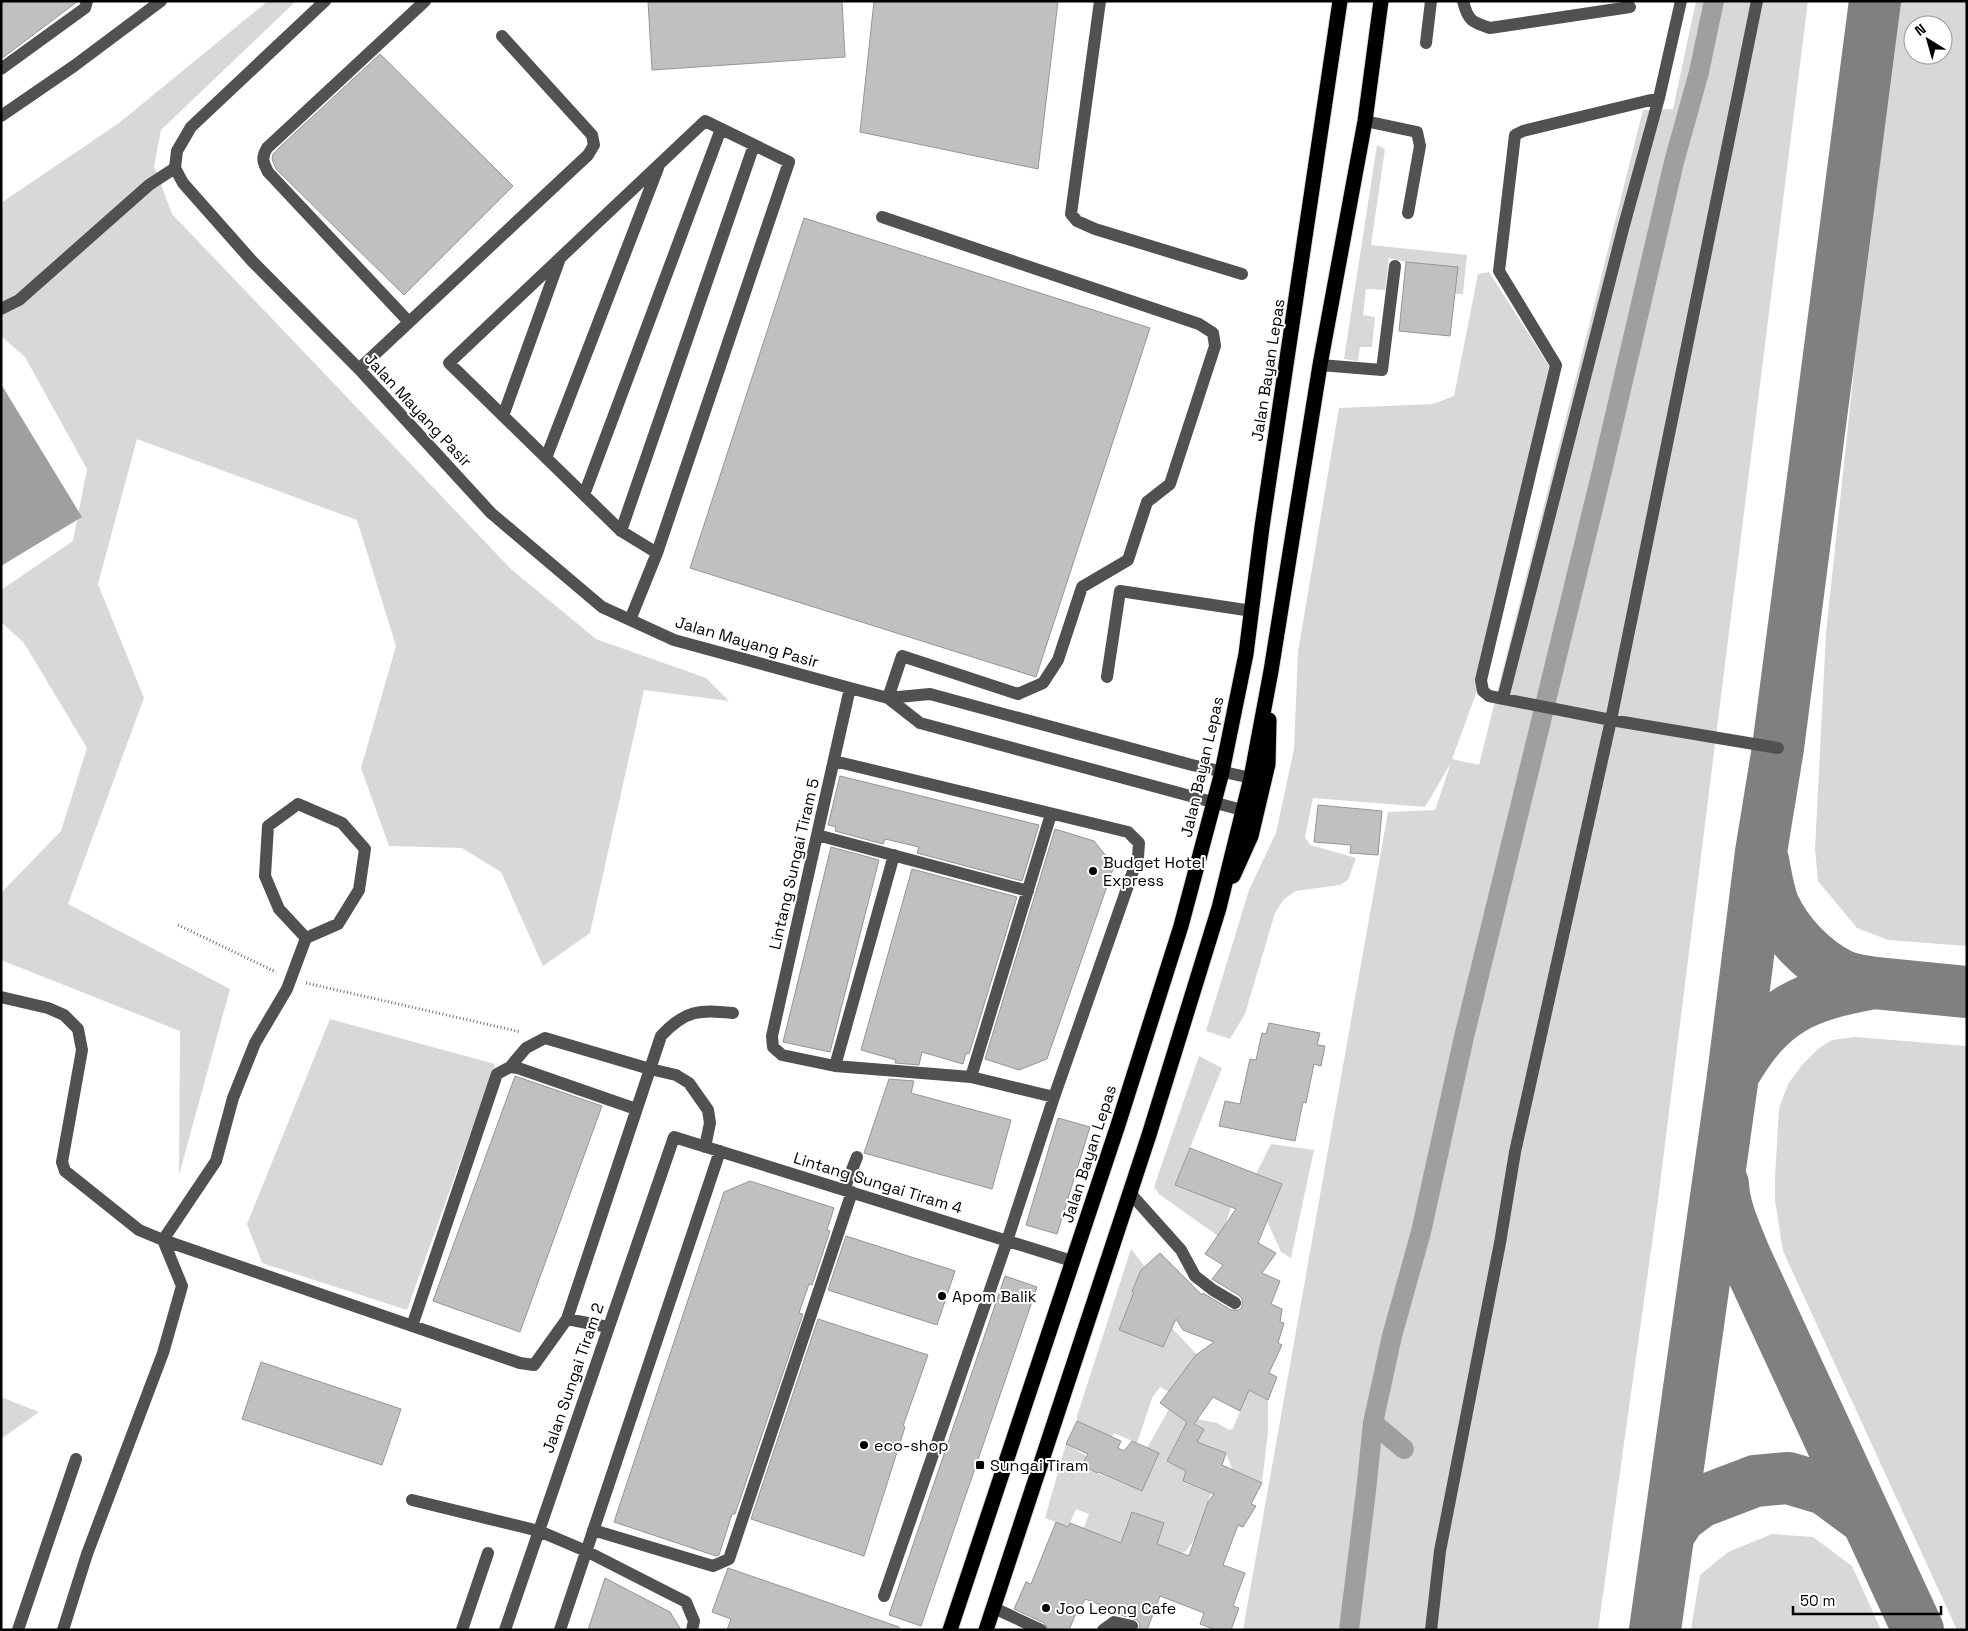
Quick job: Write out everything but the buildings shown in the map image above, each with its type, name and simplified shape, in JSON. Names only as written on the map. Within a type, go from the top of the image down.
[{"type":"highway","name":"Jalan Bayan Lepas","points":[[950,1630],[1118,1125],[1181,926],[1222,772],[1246,654],[1262,527],[1340,1]]},
{"type":"highway","points":[[986,1630],[1130,1193],[1219,908],[1251,778],[1271,671],[1320,365],[1365,121],[1381,1]]},
{"type":"highway","points":[[1219,908],[1251,836],[1268,764],[1271,671]]},
{"type":"street","points":[[1,69],[85,8],[87,1]]},
{"type":"street","points":[[1,116],[74,66],[161,1]]},
{"type":"street","points":[[1,309],[19,300],[149,184],[175,168],[177,151],[192,127],[325,1]]},
{"type":"street","points":[[409,322],[268,172],[262,156],[267,148],[425,1]]},
{"type":"street","points":[[1100,1],[1072,214],[1077,221],[1095,229],[1242,274]]},
{"type":"street","points":[[1426,43],[1432,1]]},
{"type":"street","points":[[1463,1],[1466,12],[1472,22],[1490,28],[1630,8]]},
{"type":"street","points":[[1503,698],[1659,98],[1681,1]]},
{"type":"street","points":[[1431,1630],[1440,1551],[1500,1243],[1515,1152],[1611,720],[1757,1]]},
{"type":"street","points":[[359,369],[588,155],[594,145],[592,135],[502,36]]},
{"type":"street","points":[[1659,98],[1523,130],[1515,135],[1499,271],[1556,365],[1481,680],[1484,691],[1489,696],[1611,720],[1778,748]]},
{"type":"street","points":[[630,620],[656,553],[789,162],[704,121],[449,363],[621,531],[656,553]]},
{"type":"street","points":[[1365,121],[1417,132],[1420,146],[1408,213]]},
{"type":"street","points":[[584,495],[722,129]]},
{"type":"street","points":[[621,531],[754,145]]},
{"type":"street","points":[[546,458],[660,164]]},
{"type":"street","name":"Jalan Mayang Pasir","points":[[175,168],[183,183],[252,260],[359,369],[492,513],[602,607],[674,640],[850,688],[888,698],[930,694],[1222,772],[1251,778]]},
{"type":"street","points":[[882,218],[1199,324],[1212,333],[1215,346],[1170,484],[1147,502],[1128,560],[1082,587],[1058,660],[1043,683],[1018,694],[902,656],[888,698]]},
{"type":"street","points":[[503,416],[559,259]]},
{"type":"street","points":[[1320,365],[1382,370],[1395,266]]},
{"type":"street","points":[[1107,676],[1120,591],[1252,611]]},
{"type":"street","name":"Lintang Sungai Tiram 5","points":[[835,1066],[782,1055],[773,1047],[772,1036],[850,688]]},
{"type":"street","name":"Jalan Mayang Pasir","points":[[888,698],[920,723],[1242,810]]},
{"type":"street","points":[[834,761],[1128,832],[1139,843],[1138,857],[884,1596]]},
{"type":"street","points":[[163,1240],[216,1161],[233,1098],[255,1043],[287,989],[306,938],[338,924],[359,890],[365,849],[342,823],[298,804],[268,826],[265,876],[279,909],[306,938]]},
{"type":"street","points":[[970,1077],[1051,814]]},
{"type":"street","points":[[817,835],[1028,891]]},
{"type":"street","points":[[894,855],[835,1066],[970,1077],[1054,1097]]},
{"type":"street","points":[[1,997],[48,1008],[64,1015],[78,1029],[82,1050],[62,1162],[65,1171],[139,1230],[412,1326],[534,1365],[567,1319],[661,1036],[679,1020],[694,1012],[734,1013]]},
{"type":"street","points":[[412,1326],[497,1074],[510,1066],[520,1053],[545,1038],[676,1075],[689,1083],[708,1110],[710,1123],[705,1147]]},
{"type":"street","points":[[510,1066],[636,1109]]},
{"type":"street","name":"Lintang Sungai Tiram 4","points":[[674,1137],[1072,1261]]},
{"type":"street","name":"Jalan Sungai Tiram 2","points":[[505,1630],[674,1137]]},
{"type":"street","points":[[560,1630],[720,1151]]},
{"type":"street","points":[[593,1530],[713,1566],[729,1559],[848,1191],[857,1157]]},
{"type":"street","points":[[1130,1193],[1181,1250],[1195,1276],[1213,1290],[1235,1303]]},
{"type":"street","points":[[63,1630],[87,1554],[163,1353],[182,1286],[163,1240]]},
{"type":"street","points":[[567,1319],[608,1327]]},
{"type":"street","points":[[18,1630],[76,1459]]},
{"type":"street","points":[[412,1500],[539,1531],[586,1551],[686,1602],[694,1620],[692,1630]]},
{"type":"street","points":[[462,1630],[488,1553]]},
{"type":"street","points":[[994,1608],[1041,1630]]},
{"type":"street","points":[[1103,1630],[1114,1622],[1132,1626]]},
{"type":"path","points":[[178,925],[290,979],[545,1038]]},
{"type":"shaded area","points":[[268,1],[296,1],[161,130],[154,166],[172,214],[511,569],[596,639],[706,678],[729,701],[644,690],[590,933],[543,966],[501,872],[462,848],[389,846],[361,768],[396,646],[357,520],[137,439],[98,584],[144,698],[68,904],[230,989],[179,1175],[180,1031],[1,960],[1,893],[61,831],[87,748],[24,643],[1,622],[1,590],[73,541],[87,469],[25,357],[1,336],[1,203],[119,123]]},
{"type":"shaded area","points":[[1696,1],[1808,1],[1658,1200],[1598,1630],[1243,1630],[1388,812],[1435,810],[1451,763],[1425,807],[1313,798],[1305,837],[1310,845],[1356,858],[1348,880],[1340,885],[1296,891],[1284,899],[1275,913],[1245,1014],[1230,1039],[1206,1031],[1249,890],[1276,833],[1294,749],[1298,652],[1339,408],[1433,404],[1454,396],[1478,274],[1489,272],[1549,366],[1481,680],[1452,759],[1479,765],[1643,110],[1673,109]]},
{"type":"shaded area","points":[[1893,1],[1967,1],[1967,946],[1888,940],[1857,928],[1818,881],[1815,849],[1826,633]]},
{"type":"shaded area","points":[[1377,145],[1385,149],[1371,245],[1467,255],[1463,294],[1455,294],[1406,262],[1389,258],[1385,290],[1366,289],[1363,315],[1375,317],[1372,347],[1360,347],[1358,361],[1344,359]]},
{"type":"shaded area","points":[[1,384],[82,517],[1,566]]},
{"type":"shaded area","points":[[330,1019],[495,1064],[407,1310],[262,1263],[247,1224]]},
{"type":"shaded area","points":[[1855,1037],[1967,1046],[1967,1630],[1957,1630],[1783,1251],[1775,1200],[1779,1109],[1788,1084],[1802,1065],[1818,1049],[1832,1040]]},
{"type":"shaded area","points":[[1199,1056],[1222,1068],[1175,1185],[1231,1207],[1225,1226],[1218,1236],[1159,1194],[1154,1187]]},
{"type":"shaded area","points":[[1271,1144],[1314,1150],[1291,1258],[1281,1252],[1267,1221],[1281,1184],[1256,1174]]},
{"type":"shaded area","points":[[1131,1249],[1149,1272],[1140,1273],[1119,1330],[1163,1347],[1172,1328],[1201,1359],[1169,1392],[1160,1387],[1152,1398],[1137,1443],[1114,1433],[1112,1437],[1077,1421]]},
{"type":"shaded area","points":[[1203,1364],[1197,1419],[1217,1423],[1229,1430],[1233,1428],[1249,1390],[1268,1400],[1268,1431],[1262,1483],[1232,1469],[1226,1453],[1197,1442],[1204,1428],[1192,1423],[1182,1431],[1169,1456],[1182,1463],[1181,1468],[1186,1471],[1183,1482],[1211,1493],[1195,1539],[1185,1552],[1181,1553],[1157,1544],[1164,1523],[1133,1512],[1125,1532],[1153,1542],[1133,1548],[1104,1536],[1082,1532],[1089,1514],[1076,1509],[1068,1527],[1045,1518],[1066,1444],[1086,1456],[1082,1464],[1097,1473],[1142,1491],[1159,1454],[1147,1448],[1169,1409]]},
{"type":"shaded area","points":[[1,1397],[39,1412],[1,1439]]},
{"type":"shaded area","points":[[1772,1534],[1813,1537],[1852,1566],[1881,1630],[1691,1630],[1700,1575],[1728,1552]]},
{"type":"waterway","points":[[1349,1630],[1373,1423],[1392,1336],[1421,1232],[1464,1037],[1602,471],[1674,162],[1699,72],[1714,1]]},
{"type":"waterway","points":[[1373,1423],[1404,1449]]},
{"type":"taxiway","points":[[1655,1630],[1733,1076],[1761,852],[1778,748],[1875,1]]},
{"type":"taxiway","points":[[1733,1075],[1761,1035],[1776,1020],[1791,1009],[1808,1000],[1875,983],[1841,975],[1821,962],[1802,946],[1786,927],[1774,906],[1763,860]]},
{"type":"taxiway","points":[[1875,983],[1967,992]]},
{"type":"taxiway","points":[[1723,1184],[1728,1212],[1745,1256],[1918,1630]]},
{"type":"taxiway","points":[[1670,1532],[1680,1517],[1700,1502],[1755,1481],[1788,1478],[1825,1489],[1867,1520]]},
{"type":"place","name":"Budget Hotel Express","points":[[1093,871]]},
{"type":"place","name":"Apom Balik","points":[[942,1296]]},
{"type":"place","name":"eco-shop","points":[[864,1445]]},
{"type":"place","name":"Sungai Tiram","points":[[980,1465]]},
{"type":"place","name":"Joo Leong Cafe","points":[[1046,1608]]}]
